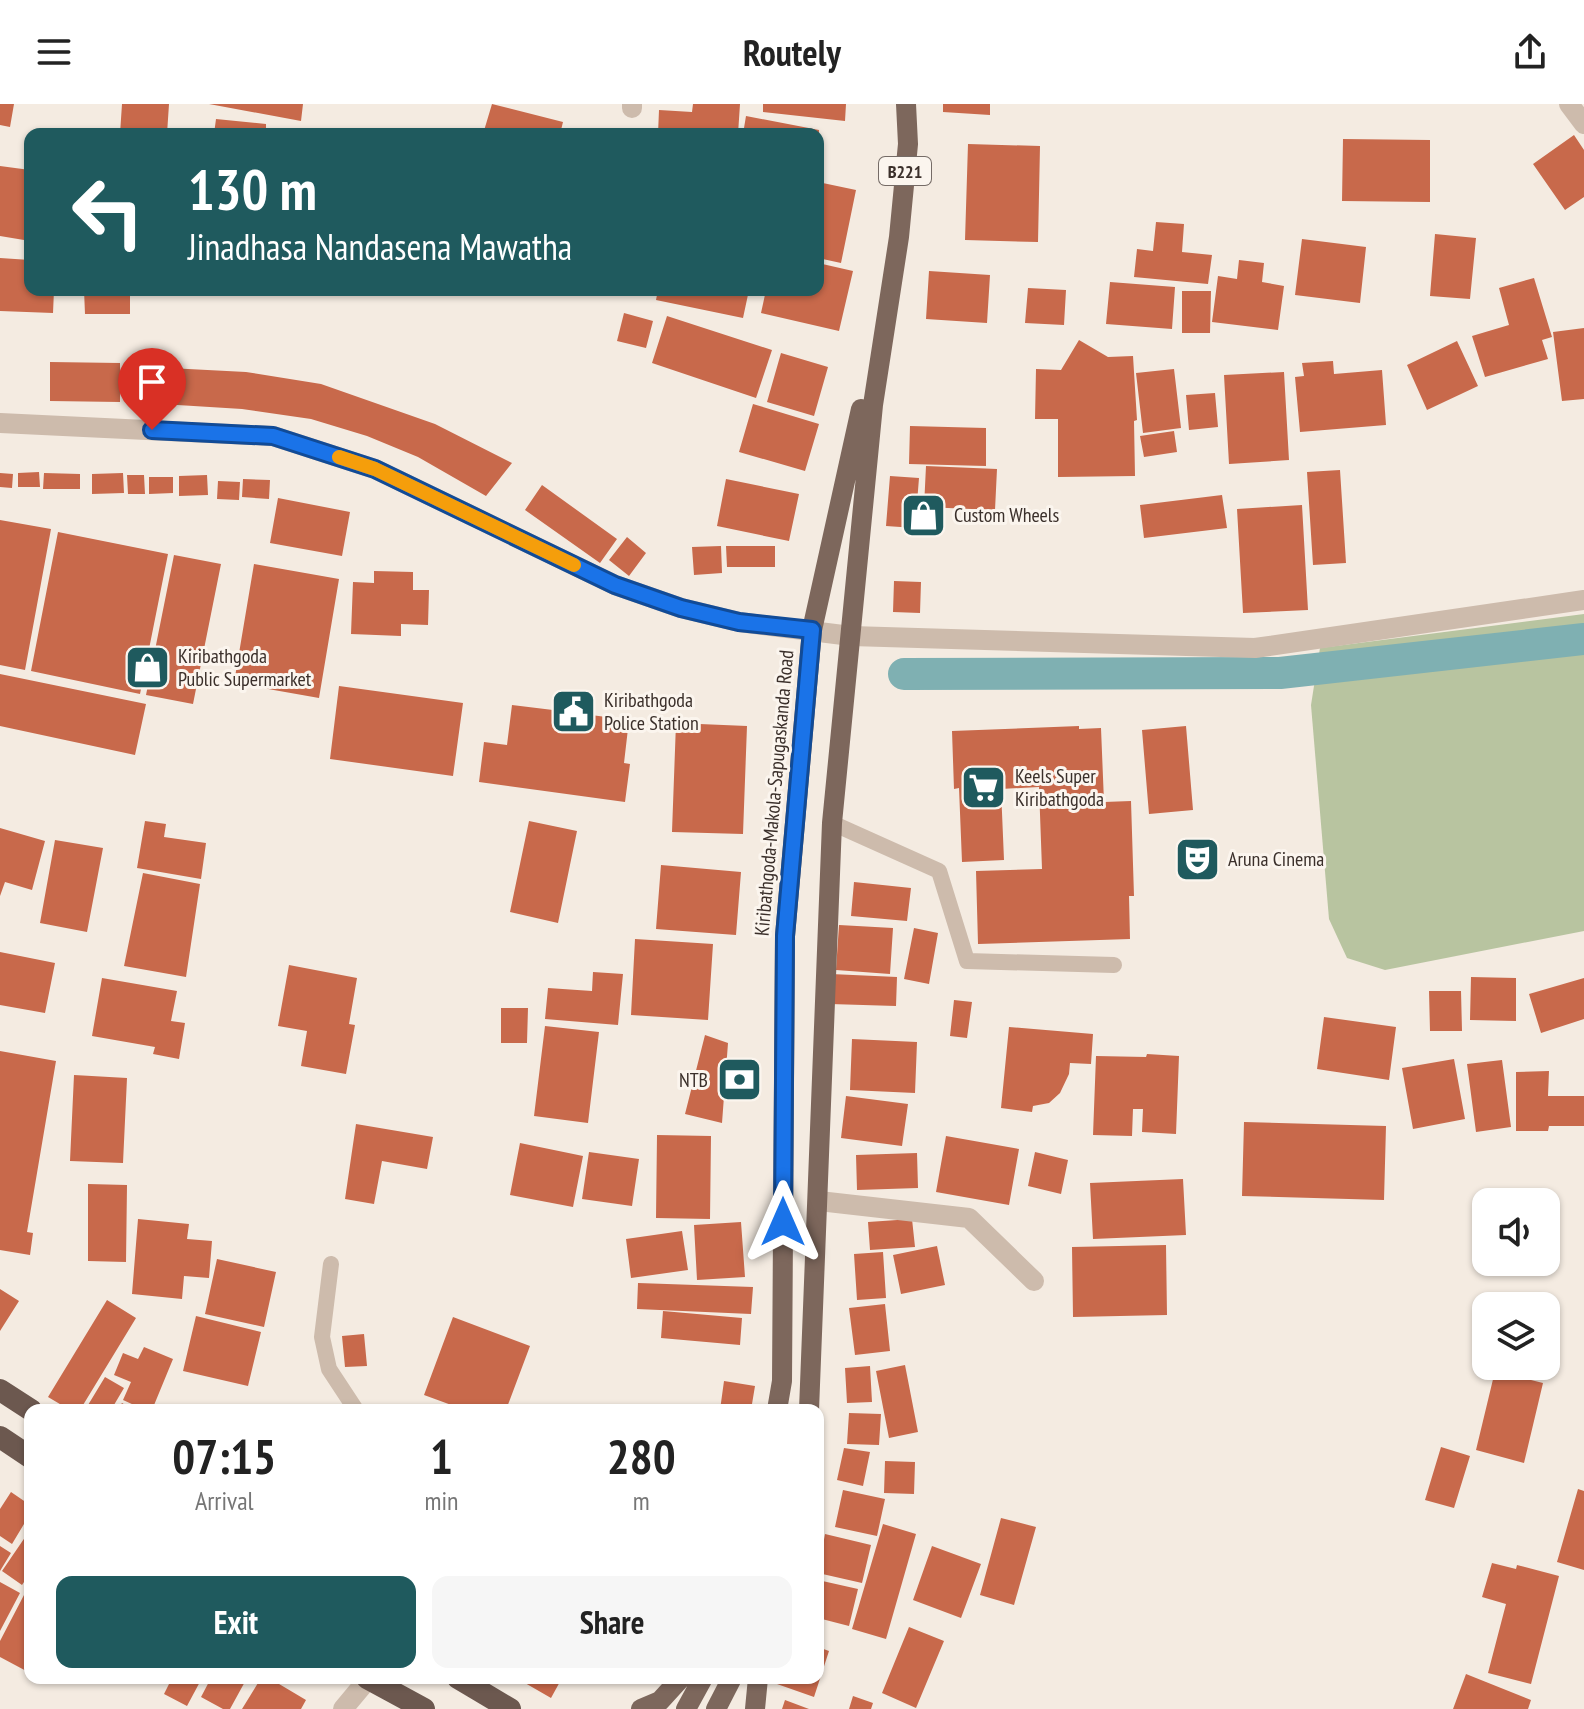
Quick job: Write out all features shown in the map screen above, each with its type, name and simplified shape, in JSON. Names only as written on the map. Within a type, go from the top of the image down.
[{"type":"highway","points":[[0,1390],[24,1405]]},
{"type":"highway","points":[[0,1437],[24,1453]]},
{"type":"highway","points":[[378,1684],[424,1709]]},
{"type":"highway","points":[[468,1684],[510,1709]]},
{"type":"main road","name":"Kiribathgoda-Makola-Sapugaskanda Road","points":[[809,1404],[832,823],[873,405],[899,237],[908,144],[906,104]]},
{"type":"main road","name":"Kiribathgoda-Makola-Sapugaskanda Road","points":[[778,1404],[782,1381],[785,936],[812,630],[899,237]]},
{"type":"main road","points":[[641,1709],[660,1701],[676,1684]]},
{"type":"main road","points":[[686,1709],[700,1684]]},
{"type":"main road","points":[[716,1709],[729,1684]]},
{"type":"main road","points":[[755,1709],[757,1684]]},
{"type":"street","points":[[1569,104],[1584,124]]},
{"type":"street","points":[[0,423],[273,436],[375,469],[615,585],[681,608],[739,622],[851,636],[1255,648],[1584,600]]},
{"type":"street","points":[[819,1201],[969,1218],[1034,1281]]},
{"type":"street","points":[[343,1709],[362,1684]]},
{"type":"lane","points":[[832,823],[939,871],[967,961],[1114,965]]},
{"type":"lane","points":[[331,1264],[322,1337],[329,1369],[352,1404]]},
{"type":"green space","points":[[1584,614],[1584,931],[1385,970],[1347,958],[1329,919],[1311,705],[1320,648]]},
{"type":"building","points":[[0,104],[14,104],[10,127],[0,125]]},
{"type":"building","points":[[122,104],[169,104],[167,128],[120,128]]},
{"type":"building","points":[[209,104],[303,104],[301,121]]},
{"type":"building","points":[[492,104],[563,122],[562,128],[485,128]]},
{"type":"building","points":[[693,104],[740,104],[738,128],[658,128],[659,110],[692,112]]},
{"type":"building","points":[[763,104],[846,104],[845,121],[763,112]]},
{"type":"building","points":[[943,104],[990,104],[990,115],[943,112]]},
{"type":"building","points":[[746,116],[809,128],[744,128]]},
{"type":"building","points":[[216,119],[266,124],[266,128],[215,128]]},
{"type":"building","points":[[1574,135],[1584,150],[1584,197],[1565,210],[1533,164]]},
{"type":"building","points":[[1343,139],[1430,140],[1430,202],[1342,201]]},
{"type":"building","points":[[968,144],[1040,146],[1038,242],[965,240]]},
{"type":"building","points":[[0,166],[24,169],[24,240],[0,236]]},
{"type":"building","points":[[824,183],[856,190],[841,263],[824,259]]},
{"type":"building","points":[[1156,222],[1184,224],[1182,252],[1212,255],[1208,284],[1134,277],[1137,249],[1153,251]]},
{"type":"building","points":[[1435,234],[1476,238],[1470,299],[1430,296]]},
{"type":"building","points":[[1302,239],[1366,247],[1360,303],[1295,295]]},
{"type":"building","points":[[0,258],[24,260],[24,296],[54,296],[53,313],[0,311]]},
{"type":"building","points":[[1239,260],[1264,263],[1262,282],[1284,286],[1278,330],[1212,322],[1218,276],[1237,279]]},
{"type":"building","points":[[824,264],[853,271],[839,331],[761,313],[765,296],[824,296]]},
{"type":"building","points":[[929,271],[990,275],[987,323],[926,319]]},
{"type":"building","points":[[1534,278],[1552,337],[1542,340],[1548,359],[1485,377],[1472,336],[1509,325],[1499,288]]},
{"type":"building","points":[[1110,282],[1175,287],[1172,329],[1106,324]]},
{"type":"building","points":[[1028,288],[1066,290],[1064,325],[1025,323]]},
{"type":"building","points":[[1182,291],[1211,291],[1210,333],[1182,333]]},
{"type":"building","points":[[84,296],[130,296],[130,314],[85,314]]},
{"type":"building","points":[[657,296],[748,296],[743,318],[656,300]]},
{"type":"building","points":[[624,313],[653,321],[646,348],[617,341]]},
{"type":"building","points":[[667,316],[772,350],[756,398],[652,363]]},
{"type":"building","points":[[1584,328],[1584,399],[1562,401],[1553,332]]},
{"type":"building","points":[[1079,340],[1108,357],[1133,356],[1137,420],[1134,421],[1135,476],[1058,477],[1058,419],[1035,419],[1036,369],[1061,370]]},
{"type":"building","points":[[1457,341],[1478,386],[1427,410],[1407,365]]},
{"type":"building","points":[[781,353],[828,367],[814,416],[767,402]]},
{"type":"building","points":[[1333,361],[1334,374],[1382,370],[1386,425],[1300,432],[1295,377],[1304,376],[1302,363]]},
{"type":"building","points":[[50,362],[120,363],[120,402],[50,401]]},
{"type":"building","points":[[130,366],[246,372],[321,384],[435,424],[512,463],[486,496],[418,457],[367,436],[311,419],[242,409],[129,402]]},
{"type":"building","points":[[1174,369],[1181,428],[1143,433],[1136,373]]},
{"type":"building","points":[[1284,372],[1289,460],[1229,464],[1224,375]]},
{"type":"building","points":[[1215,393],[1218,427],[1189,430],[1186,395]]},
{"type":"building","points":[[753,404],[819,424],[805,471],[739,452]]},
{"type":"building","points":[[910,426],[986,428],[986,466],[909,464]]},
{"type":"building","points":[[1174,431],[1177,452],[1144,457],[1140,436]]},
{"type":"building","points":[[926,466],[997,469],[995,510],[924,507]]},
{"type":"building","points":[[1340,470],[1346,563],[1313,565],[1307,472]]},
{"type":"building","points":[[39,472],[40,487],[18,487],[18,473]]},
{"type":"building","points":[[0,473],[13,474],[12,488],[0,487]]},
{"type":"building","points":[[44,473],[80,474],[80,489],[43,489]]},
{"type":"building","points":[[123,473],[124,493],[92,494],[92,474]]},
{"type":"building","points":[[127,475],[144,475],[145,494],[128,494]]},
{"type":"building","points":[[207,475],[208,495],[179,496],[179,476]]},
{"type":"building","points":[[890,476],[919,478],[915,528],[886,526]]},
{"type":"building","points":[[149,477],[173,477],[173,493],[149,494]]},
{"type":"building","points":[[243,479],[270,480],[269,499],[242,497]]},
{"type":"building","points":[[726,479],[799,494],[789,541],[717,526]]},
{"type":"building","points":[[218,481],[240,482],[239,500],[217,499]]},
{"type":"building","points":[[542,485],[617,539],[600,563],[525,510]]},
{"type":"building","points":[[1222,495],[1227,528],[1144,538],[1140,505]]},
{"type":"building","points":[[278,498],[350,512],[342,556],[270,543]]},
{"type":"building","points":[[1302,505],[1308,610],[1243,613],[1237,509]]},
{"type":"building","points":[[0,520],[51,529],[25,670],[0,665]]},
{"type":"building","points":[[58,532],[168,554],[140,694],[31,671]]},
{"type":"building","points":[[627,537],[646,553],[629,576],[609,560]]},
{"type":"building","points":[[721,546],[722,573],[694,575],[692,547]]},
{"type":"building","points":[[726,546],[775,546],[775,567],[727,567]]},
{"type":"building","points":[[174,555],[221,564],[193,704],[146,695]]},
{"type":"building","points":[[254,564],[339,579],[319,698],[234,683]]},
{"type":"building","points":[[374,571],[413,572],[413,590],[429,590],[428,625],[401,624],[401,636],[351,634],[353,582],[374,583]]},
{"type":"building","points":[[894,581],[921,582],[920,613],[893,612]]},
{"type":"building","points":[[0,674],[146,704],[135,755],[0,726]]},
{"type":"building","points":[[339,686],[463,703],[453,776],[330,759]]},
{"type":"building","points":[[555,696],[593,700],[591,715],[629,720],[624,763],[630,764],[625,802],[479,782],[484,742],[507,745],[512,705],[553,710]]},
{"type":"building","points":[[676,723],[747,726],[743,834],[672,832]]},
{"type":"building","points":[[1079,726],[1079,729],[1101,728],[1104,802],[1131,801],[1134,896],[1129,896],[1130,939],[978,944],[976,871],[1042,869],[1039,787],[1001,789],[1004,860],[962,862],[959,788],[954,789],[952,731]]},
{"type":"building","points":[[1186,726],[1193,810],[1149,814],[1142,730]]},
{"type":"building","points":[[145,821],[166,824],[164,837],[206,843],[201,879],[137,868]]},
{"type":"building","points":[[529,821],[577,831],[558,923],[510,912]]},
{"type":"building","points":[[0,828],[45,841],[32,890],[5,882],[0,896]]},
{"type":"building","points":[[55,840],[103,848],[87,932],[40,923]]},
{"type":"building","points":[[661,865],[741,872],[736,935],[656,929]]},
{"type":"building","points":[[143,873],[200,884],[186,977],[124,966]]},
{"type":"building","points":[[854,882],[911,888],[907,921],[851,916]]},
{"type":"building","points":[[839,925],[893,928],[890,974],[836,970]]},
{"type":"building","points":[[914,928],[938,933],[929,984],[904,979]]},
{"type":"building","points":[[635,939],[713,944],[708,1020],[631,1015]]},
{"type":"building","points":[[0,952],[55,963],[45,1013],[0,1005]]},
{"type":"building","points":[[289,965],[357,978],[349,1024],[355,1025],[346,1074],[301,1066],[307,1031],[278,1026]]},
{"type":"building","points":[[593,972],[623,974],[618,1025],[545,1019],[548,988],[592,991]]},
{"type":"building","points":[[831,974],[897,977],[896,1006],[830,1004]]},
{"type":"building","points":[[1471,977],[1516,978],[1516,1021],[1470,1020]]},
{"type":"building","points":[[102,978],[177,991],[171,1021],[185,1023],[179,1059],[153,1054],[155,1047],[92,1036]]},
{"type":"building","points":[[1584,978],[1584,1019],[1541,1033],[1529,994]]},
{"type":"building","points":[[1429,991],[1461,991],[1462,1031],[1430,1031]]},
{"type":"building","points":[[954,1000],[972,1002],[967,1038],[950,1036]]},
{"type":"building","points":[[501,1008],[528,1008],[527,1043],[501,1043]]},
{"type":"building","points":[[1324,1017],[1396,1027],[1389,1080],[1317,1069]]},
{"type":"building","points":[[545,1026],[599,1032],[588,1123],[534,1116]]},
{"type":"building","points":[[1009,1027],[1093,1034],[1091,1064],[1070,1063],[1069,1074],[1060,1093],[1049,1103],[1033,1106],[1032,1112],[1001,1108]]},
{"type":"building","points":[[705,1035],[728,1043],[722,1123],[685,1114]]},
{"type":"building","points":[[852,1039],[917,1042],[915,1093],[850,1090]]},
{"type":"building","points":[[0,1051],[56,1061],[27,1232],[33,1233],[30,1255],[0,1250]]},
{"type":"building","points":[[1147,1054],[1179,1056],[1176,1134],[1142,1132],[1143,1109],[1133,1109],[1132,1136],[1093,1135],[1096,1056],[1146,1057]]},
{"type":"building","points":[[1454,1059],[1465,1119],[1413,1129],[1402,1068]]},
{"type":"building","points":[[1502,1060],[1511,1127],[1476,1132],[1467,1064]]},
{"type":"building","points":[[1549,1071],[1548,1096],[1584,1096],[1584,1126],[1549,1126],[1548,1131],[1516,1131],[1516,1072]]},
{"type":"building","points":[[74,1075],[127,1078],[123,1163],[70,1161]]},
{"type":"building","points":[[846,1096],[908,1104],[902,1146],[841,1138]]},
{"type":"building","points":[[1244,1122],[1386,1126],[1384,1200],[1242,1196]]},
{"type":"building","points":[[356,1124],[433,1137],[427,1169],[382,1161],[374,1204],[345,1199]]},
{"type":"building","points":[[657,1135],[711,1136],[710,1219],[656,1218]]},
{"type":"building","points":[[946,1136],[1019,1149],[1009,1205],[936,1192]]},
{"type":"building","points":[[520,1143],[583,1156],[573,1207],[510,1195]]},
{"type":"building","points":[[589,1152],[639,1159],[632,1206],[582,1199]]},
{"type":"building","points":[[1035,1152],[1068,1160],[1061,1194],[1028,1186]]},
{"type":"building","points":[[917,1153],[918,1188],[857,1190],[856,1155]]},
{"type":"building","points":[[1183,1179],[1186,1235],[1093,1239],[1090,1183]]},
{"type":"building","points":[[88,1184],[127,1185],[126,1262],[88,1261]]},
{"type":"building","points":[[138,1219],[189,1224],[187,1239],[212,1241],[209,1278],[184,1276],[182,1299],[132,1294]]},
{"type":"building","points":[[912,1219],[915,1247],[870,1250],[868,1222]]},
{"type":"building","points":[[741,1222],[745,1277],[697,1280],[694,1225]]},
{"type":"building","points":[[682,1231],[688,1270],[631,1278],[626,1239]]},
{"type":"building","points":[[1166,1245],[1167,1315],[1073,1317],[1072,1247]]},
{"type":"building","points":[[937,1246],[945,1285],[901,1294],[893,1255]]},
{"type":"building","points":[[883,1252],[886,1298],[857,1300],[854,1254]]},
{"type":"building","points":[[217,1259],[276,1272],[264,1327],[205,1314]]},
{"type":"building","points":[[638,1283],[753,1287],[751,1314],[637,1309]]},
{"type":"building","points":[[0,1289],[19,1301],[0,1331]]},
{"type":"building","points":[[107,1300],[136,1318],[84,1404],[60,1404],[48,1397]]},
{"type":"building","points":[[885,1304],[890,1351],[855,1355],[849,1308]]},
{"type":"building","points":[[663,1311],[742,1318],[740,1345],[661,1338]]},
{"type":"building","points":[[196,1316],[261,1332],[248,1386],[183,1371]]},
{"type":"building","points":[[453,1317],[530,1346],[508,1404],[449,1404],[424,1395]]},
{"type":"building","points":[[364,1334],[367,1366],[345,1367],[342,1336]]},
{"type":"building","points":[[144,1347],[173,1359],[154,1404],[132,1404],[123,1400],[131,1382],[114,1375],[123,1353],[138,1359]]},
{"type":"building","points":[[905,1365],[918,1432],[889,1438],[876,1371]]},
{"type":"building","points":[[870,1366],[872,1402],[847,1403],[845,1368]]},
{"type":"building","points":[[105,1377],[124,1388],[115,1404],[89,1404]]},
{"type":"building","points":[[1493,1380],[1543,1383],[1524,1463],[1476,1450]]},
{"type":"building","points":[[724,1381],[755,1386],[752,1404],[721,1404]]},
{"type":"building","points":[[849,1413],[881,1414],[879,1445],[847,1444]]},
{"type":"building","points":[[1441,1447],[1470,1456],[1454,1508],[1425,1500]]},
{"type":"building","points":[[844,1448],[870,1452],[863,1486],[837,1480]]},
{"type":"building","points":[[885,1461],[915,1462],[914,1494],[884,1493]]},
{"type":"building","points":[[1578,1489],[1584,1491],[1584,1570],[1557,1562]]},
{"type":"building","points":[[843,1490],[885,1499],[877,1536],[835,1527]]},
{"type":"building","points":[[11,1492],[24,1501],[24,1524],[12,1544],[0,1536],[0,1509]]},
{"type":"building","points":[[1001,1518],[1036,1527],[1014,1605],[980,1595]]},
{"type":"building","points":[[883,1524],[916,1534],[886,1639],[852,1629]]},
{"type":"building","points":[[825,1534],[871,1545],[862,1583],[824,1574]]},
{"type":"building","points":[[24,1539],[22,1585],[2,1571]]},
{"type":"building","points":[[0,1546],[11,1553],[0,1571]]},
{"type":"building","points":[[932,1546],[981,1564],[961,1618],[913,1600]]},
{"type":"building","points":[[1492,1563],[1516,1569],[1517,1565],[1559,1576],[1531,1684],[1488,1673],[1506,1604],[1482,1597]]},
{"type":"building","points":[[824,1581],[858,1589],[849,1626],[824,1620]]},
{"type":"building","points":[[0,1582],[20,1593],[0,1631]]},
{"type":"building","points":[[24,1595],[24,1670],[0,1657],[0,1641]]},
{"type":"building","points":[[909,1627],[944,1641],[916,1708],[882,1693]]},
{"type":"building","points":[[824,1649],[829,1651],[824,1666]]},
{"type":"building","points":[[1466,1674],[1531,1700],[1528,1709],[1453,1709]]},
{"type":"building","points":[[169,1684],[199,1684],[187,1706],[164,1694]]},
{"type":"building","points":[[208,1684],[244,1684],[230,1709],[223,1709],[201,1697]]},
{"type":"building","points":[[257,1684],[279,1684],[306,1700],[301,1709],[242,1709]]},
{"type":"building","points":[[527,1684],[559,1684],[551,1698]]},
{"type":"building","points":[[777,1684],[818,1684],[814,1697]]},
{"type":"building","points":[[853,1696],[873,1703],[871,1709],[849,1709]]},
{"type":"building","points":[[785,1700],[809,1709],[782,1709]]},
{"type":"waterway","points":[[904,674],[1280,673],[1584,639]]},
{"type":"slow traffic","points":[[339,457],[375,469],[574,565]]},
{"type":"place","name":"Custom Wheels","points":[[923,515]]},
{"type":"place","name":"Kiribathgoda Public Supermarket","points":[[147,667]]},
{"type":"place","name":"Kiribathgoda Police Station","points":[[573,711]]},
{"type":"place","name":"Keels Super Kiribathgoda","points":[[984,787]]},
{"type":"place","name":"Aruna Cinema","points":[[1197,859]]},
{"type":"place","name":"NTB","points":[[739,1080]]},
{"type":"route","points":[[152,430],[273,436],[375,469],[615,585],[681,608],[739,622],[812,630],[785,936],[783,1222]]}]
